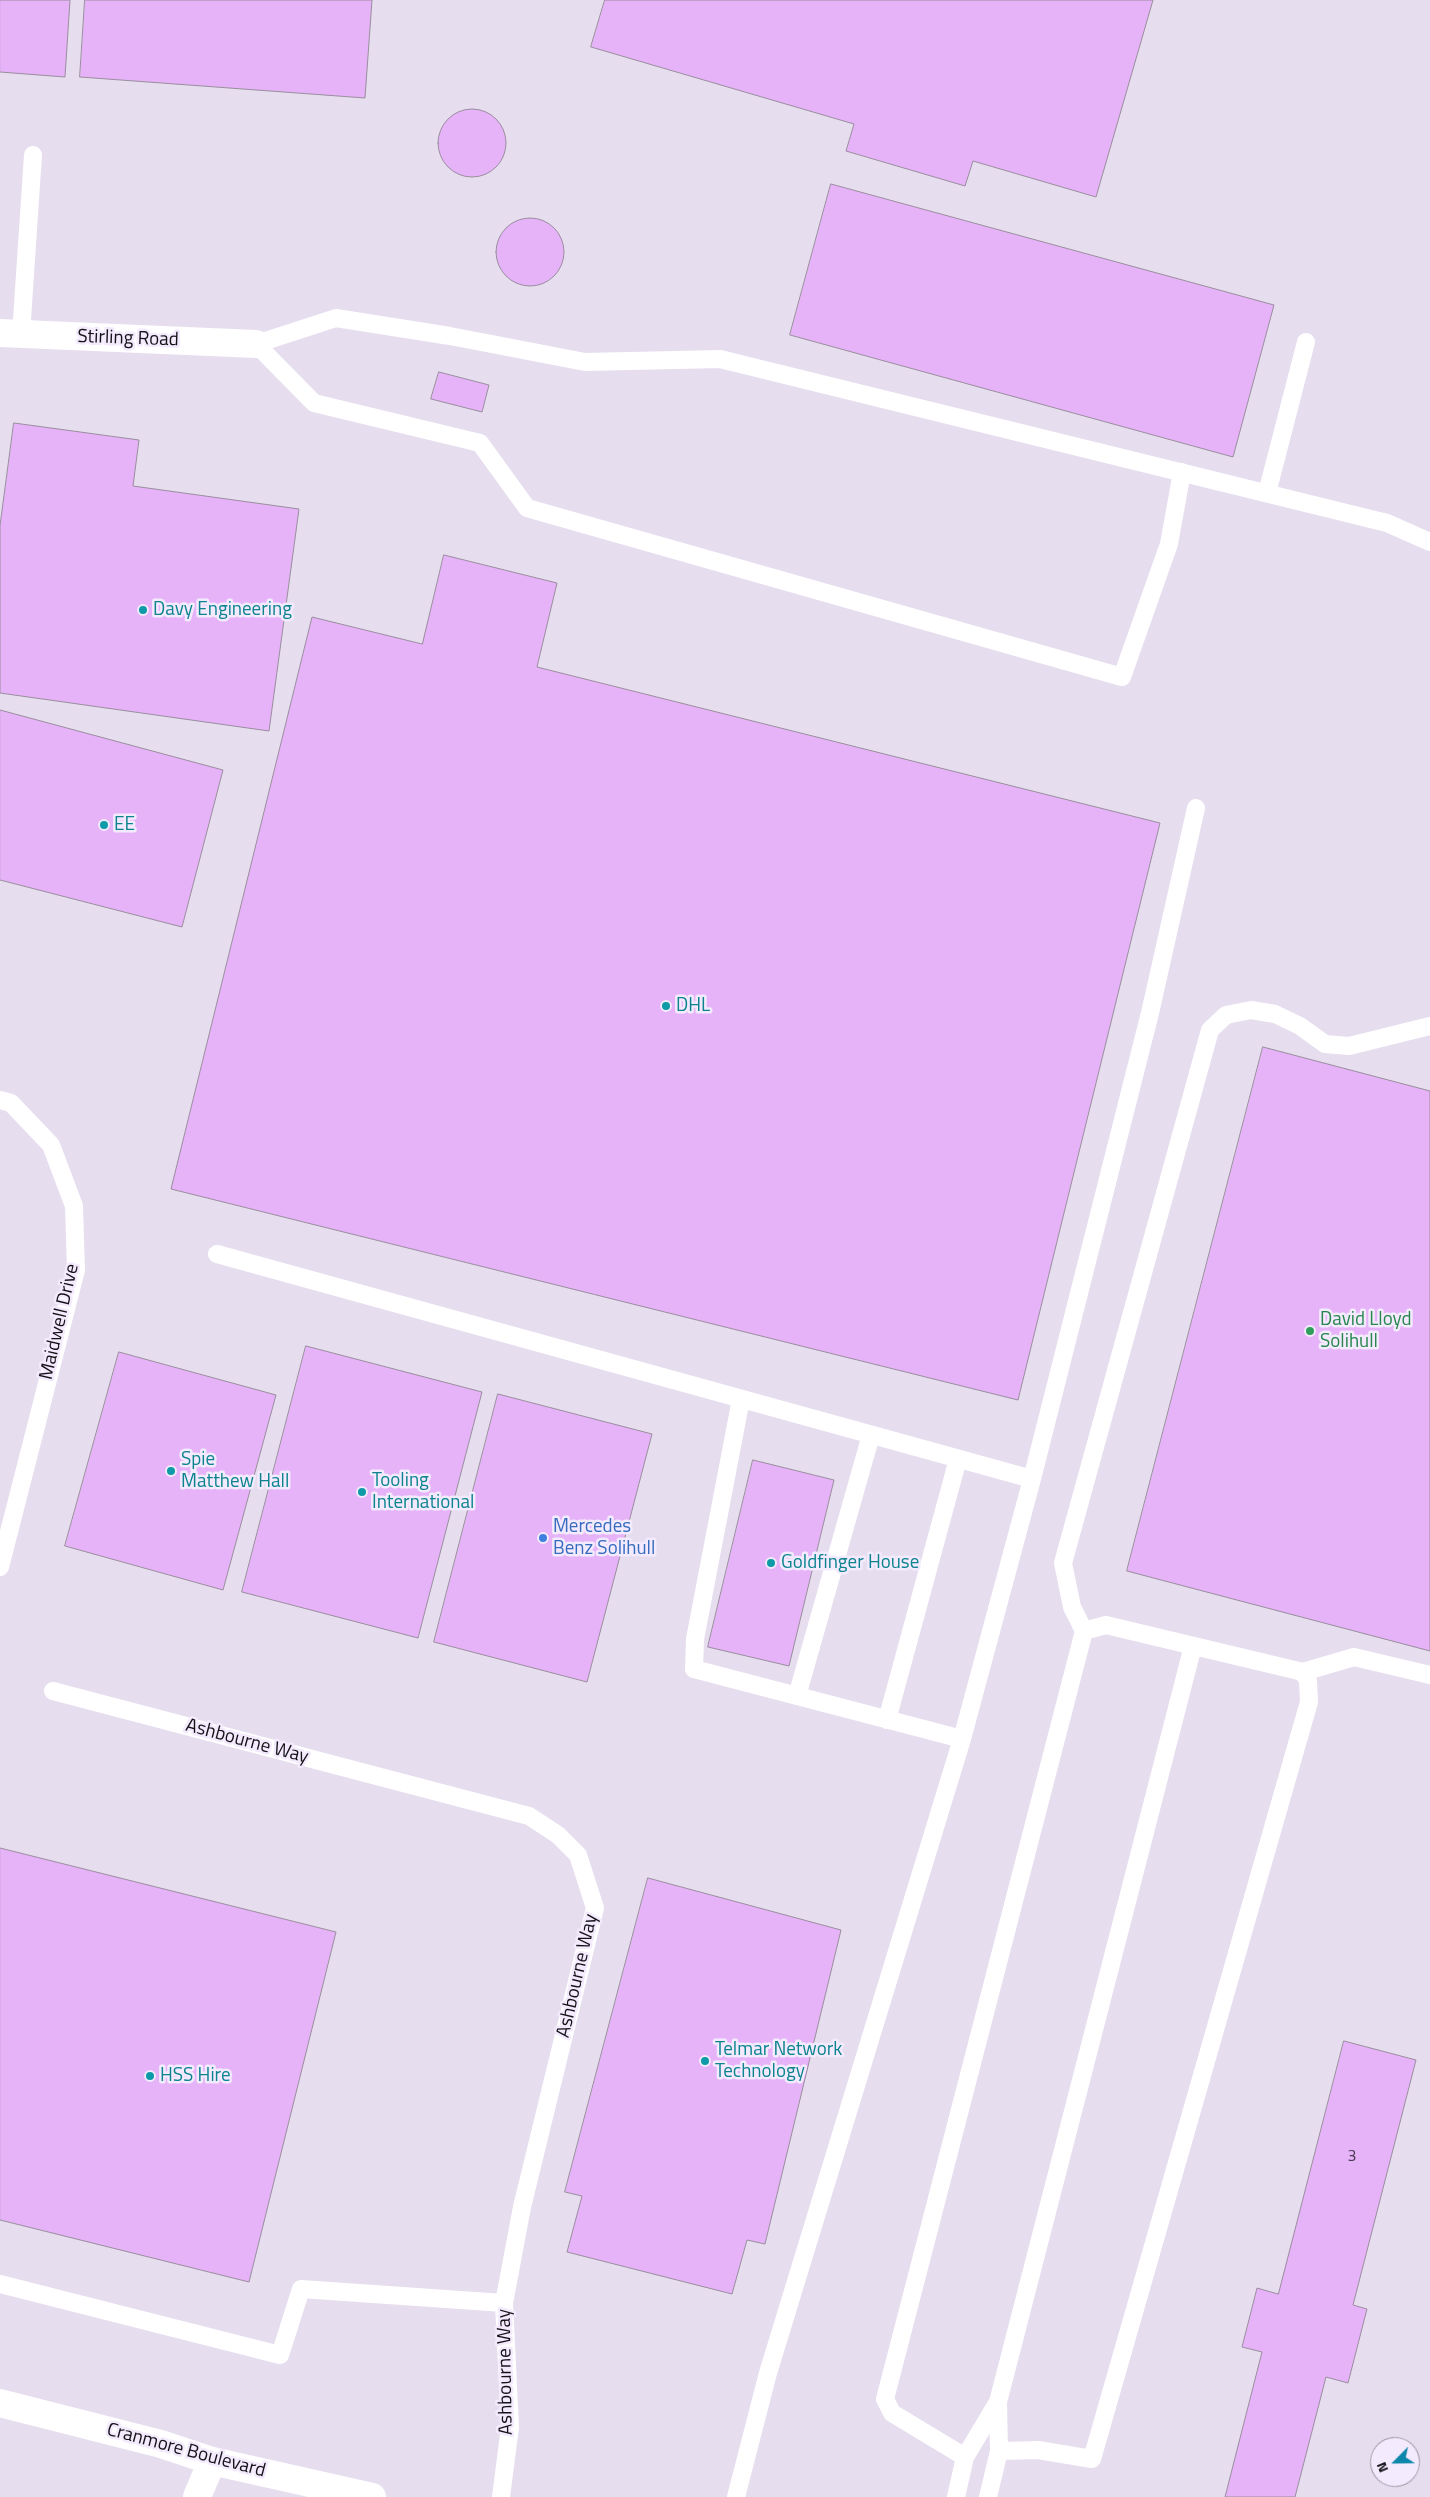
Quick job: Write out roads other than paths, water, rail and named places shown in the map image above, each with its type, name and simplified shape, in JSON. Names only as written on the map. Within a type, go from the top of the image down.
[{"type":"street","name":"Stirling Road","points":[[10,334],[256,344]]},
{"type":"street","name":"Cranmore Boulevard","points":[[0,2403],[161,2444],[212,2461],[372,2497]]},
{"type":"street","points":[[197,2497],[212,2461]]},
{"type":"lane","points":[[10,334],[33,155]]},
{"type":"lane","points":[[1182,472],[1169,544],[1122,678],[527,508],[480,443],[314,403],[256,344],[336,318],[450,336],[585,362],[720,359],[1182,472],[1387,523],[1430,542]]},
{"type":"lane","points":[[1267,493],[1306,342]]},
{"type":"lane","points":[[736,2497],[768,2373],[962,1739],[1032,1479],[1150,1013],[1196,808]]},
{"type":"lane","points":[[965,2457],[892,2413],[885,2399],[1084,1632],[1072,1607],[1062,1563],[1210,1030],[1226,1015],[1251,1010],[1275,1014],[1300,1026],[1325,1044],[1349,1046],[1430,1026]]},
{"type":"lane","name":"Maidwell Drive","points":[[0,1100],[11,1103],[51,1145],[74,1206],[76,1270],[1,1556]]},
{"type":"lane","points":[[217,1254],[1032,1479]]},
{"type":"lane","points":[[741,1399],[695,1639],[694,1669],[962,1739]]},
{"type":"lane","points":[[797,1696],[871,1434]]},
{"type":"lane","points":[[887,1720],[958,1459]]},
{"type":"lane","points":[[1084,1632],[1106,1625],[1303,1672],[1354,1657],[1430,1676]]},
{"type":"lane","points":[[988,2497],[999,2451],[998,2402],[1192,1646]]},
{"type":"lane","points":[[999,2451],[1038,2450],[1092,2459],[1309,1702],[1308,1681],[1303,1672]]},
{"type":"lane","name":"Ashbourne Way","points":[[53,1691],[529,1816],[558,1836],[578,1855],[595,1908],[522,2207],[504,2303],[510,2427],[501,2497]]},
{"type":"lane","points":[[0,2284],[280,2355],[301,2289],[504,2303]]},
{"type":"lane","points":[[956,2497],[965,2457],[998,2402]]},
{"type":"place","name":"Davy Engineering","points":[[143,610]]},
{"type":"place","name":"EE","points":[[104,825]]},
{"type":"place","name":"DHL","points":[[666,1006]]},
{"type":"place","name":"David Lloyd Solihull","points":[[1310,1331]]},
{"type":"place","name":"Spie Matthew Hall","points":[[171,1471]]},
{"type":"place","name":"Tooling International","points":[[362,1492]]},
{"type":"place","name":"Mercedes Benz Solihull","points":[[543,1538]]},
{"type":"place","name":"Goldfinger House","points":[[771,1563]]},
{"type":"place","name":"Telmar Network Technology","points":[[705,2061]]},
{"type":"place","name":"HSS Hire","points":[[150,2076]]}]
